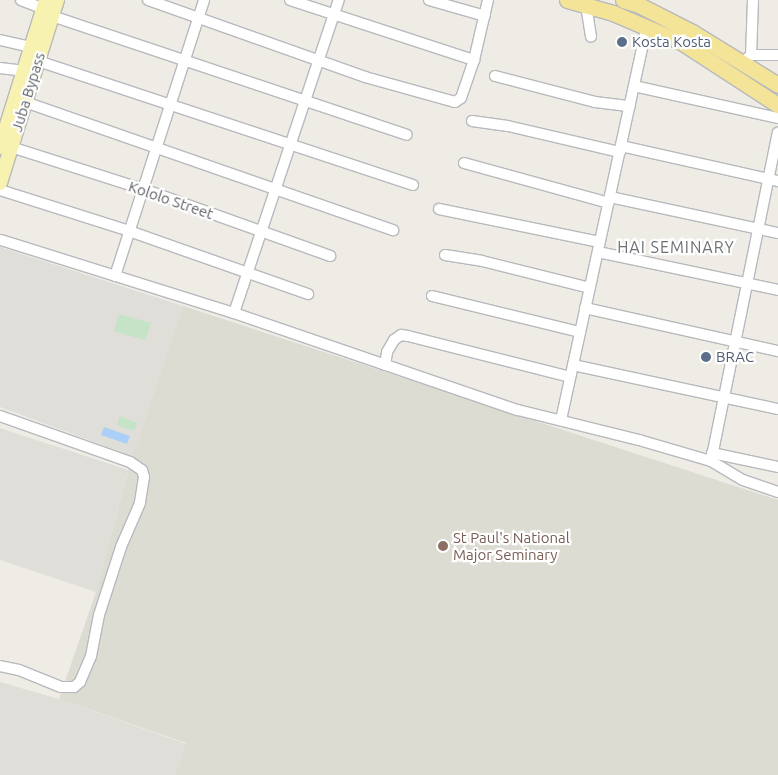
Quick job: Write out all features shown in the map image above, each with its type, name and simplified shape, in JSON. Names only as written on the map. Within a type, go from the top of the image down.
[{"type":"highway","points":[[568,0],[648,26],[711,60],[778,105]]},
{"type":"highway","points":[[623,0],[640,2],[692,32],[747,58],[778,85]]},
{"type":"main road","name":"Juba Bypass","points":[[0,183],[6,147],[5,112],[47,8],[57,0]]},
{"type":"main road","name":"Juba Bypass","points":[[6,147],[25,102],[38,62],[47,8]]},
{"type":"street","points":[[21,0],[184,60],[407,135]]},
{"type":"street","points":[[148,0],[365,77],[456,102],[461,98],[474,60],[488,0]]},
{"type":"street","points":[[114,276],[204,0]]},
{"type":"street","points":[[290,0],[474,60]]},
{"type":"street","points":[[234,313],[307,102],[339,0]]},
{"type":"street","points":[[429,0],[485,16]]},
{"type":"street","points":[[753,0],[747,58],[778,55]]},
{"type":"street","points":[[586,5],[591,37]]},
{"type":"street","points":[[561,420],[648,26]]},
{"type":"street","points":[[0,40],[30,47]]},
{"type":"street","points":[[38,62],[413,185]]},
{"type":"street","points":[[0,68],[23,71]]},
{"type":"street","points":[[495,76],[595,102],[630,106]]},
{"type":"street","points":[[634,86],[778,118]]},
{"type":"street","points":[[25,102],[393,230]]},
{"type":"street","points":[[472,121],[508,126],[773,180]]},
{"type":"street","points":[[711,457],[758,228],[773,180],[778,133]]},
{"type":"street","name":"Kololo Street","points":[[6,147],[143,189],[330,256]]},
{"type":"street","points":[[464,163],[609,200],[778,233]]},
{"type":"street","points":[[0,190],[129,231],[308,294]]},
{"type":"street","points":[[439,209],[778,290]]},
{"type":"street","points":[[1,240],[234,313],[385,366],[470,392],[518,410],[711,457],[778,467]]},
{"type":"street","points":[[445,255],[482,260],[590,288]]},
{"type":"street","points":[[432,296],[580,332]]},
{"type":"street","points":[[585,308],[735,343],[778,351]]},
{"type":"street","points":[[385,366],[387,352],[394,340],[401,335],[570,376]]},
{"type":"street","points":[[573,365],[778,410]]},
{"type":"street","points":[[0,416],[130,462],[142,470],[144,477],[140,502],[121,547],[99,615],[91,656],[80,682],[74,687],[61,687],[19,670],[0,666]]},
{"type":"street","points":[[711,457],[742,480],[778,492]]},
{"type":"shaded area","points":[[0,247],[183,306],[132,456],[0,407]]},
{"type":"shaded area","name":"St Paul's National Major Seminary","points":[[183,306],[778,500],[778,775],[175,775],[186,743],[59,699],[96,592],[132,456]]},
{"type":"shaded area","points":[[0,428],[128,470],[96,592],[0,560]]},
{"type":"shaded area","points":[[0,682],[59,699],[186,744],[175,775],[0,775]]},
{"type":"green space","points":[[119,314],[151,323],[145,340],[114,331]]},
{"type":"green space","points":[[120,416],[137,423],[134,431],[117,425]]},
{"type":"water","points":[[104,427],[130,436],[127,444],[101,435]]},
{"type":"place","name":"Kosta Kosta","points":[[622,42]]},
{"type":"place","name":"BRAC","points":[[706,357]]},
{"type":"place","name":"St Paul's National Major Seminary","points":[[443,546]]},
{"type":"district","name":"HAI SEMINARY","points":[[676,247]]}]
